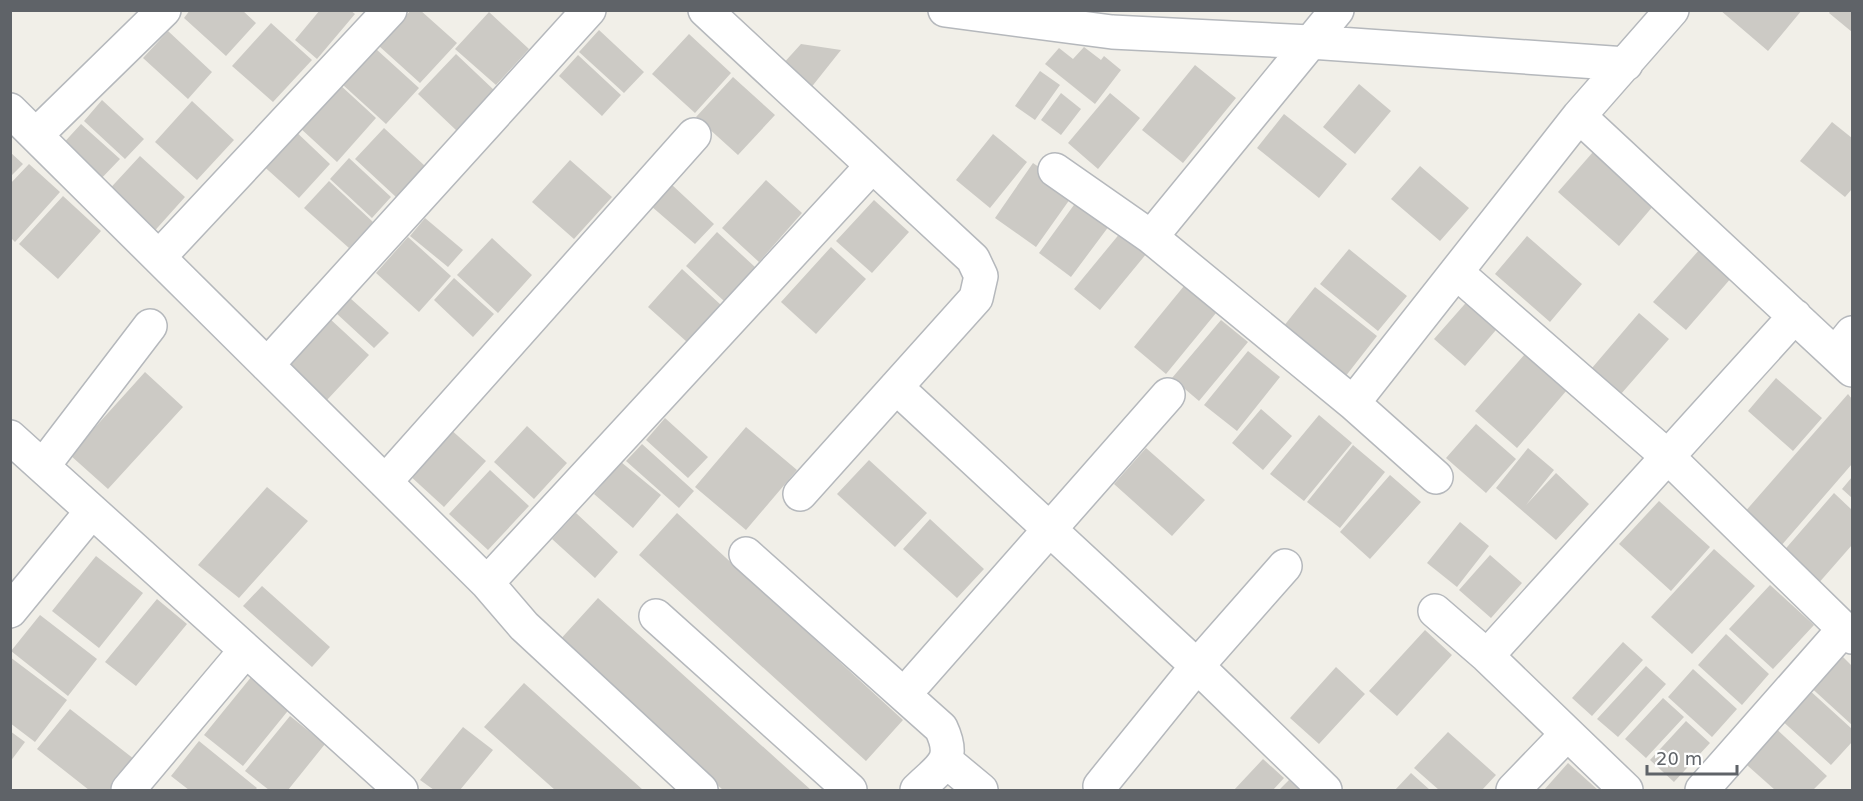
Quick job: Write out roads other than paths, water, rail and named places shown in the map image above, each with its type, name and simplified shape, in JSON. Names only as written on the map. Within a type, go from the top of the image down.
[{"type":"street","points":[[36,135],[165,10]]},
{"type":"street","points":[[159,257],[390,10]]},
{"type":"street","points":[[267,365],[589,10]]},
{"type":"street","points":[[705,10],[973,259],[981,276],[976,298],[800,494]]},
{"type":"street","points":[[945,10],[1112,32],[1310,42],[1626,64]]},
{"type":"street","points":[[1150,237],[1337,10]]},
{"type":"street","points":[[1353,403],[1579,116],[1672,10]]},
{"type":"street","points":[[10,110],[487,583],[524,626],[701,790]]},
{"type":"street","points":[[1579,116],[1795,316],[1847,352]]},
{"type":"street","points":[[385,482],[693,135]]},
{"type":"street","points":[[487,583],[872,166]]},
{"type":"street","points":[[1055,170],[1150,237],[1353,403],[1436,477]]},
{"type":"street","points":[[1456,272],[1667,456],[1848,633],[1702,790]]},
{"type":"street","points":[[1487,656],[1795,316]]},
{"type":"street","points":[[43,466],[150,326]]},
{"type":"street","points":[[896,387],[1197,666],[1324,790]]},
{"type":"street","points":[[916,681],[1168,395]]},
{"type":"street","points":[[10,437],[397,789]]},
{"type":"street","points":[[10,610],[92,511]]},
{"type":"street","points":[[746,554],[941,728],[948,742],[949,752],[946,761],[917,790]]},
{"type":"street","points":[[1100,786],[1197,666],[1285,566]]},
{"type":"street","points":[[1435,611],[1487,656],[1626,790]]},
{"type":"street","points":[[656,616],[850,790]]},
{"type":"street","points":[[128,790],[246,650]]},
{"type":"street","points":[[1513,790],[1567,734]]},
{"type":"street","points":[[946,761],[981,790]]}]
